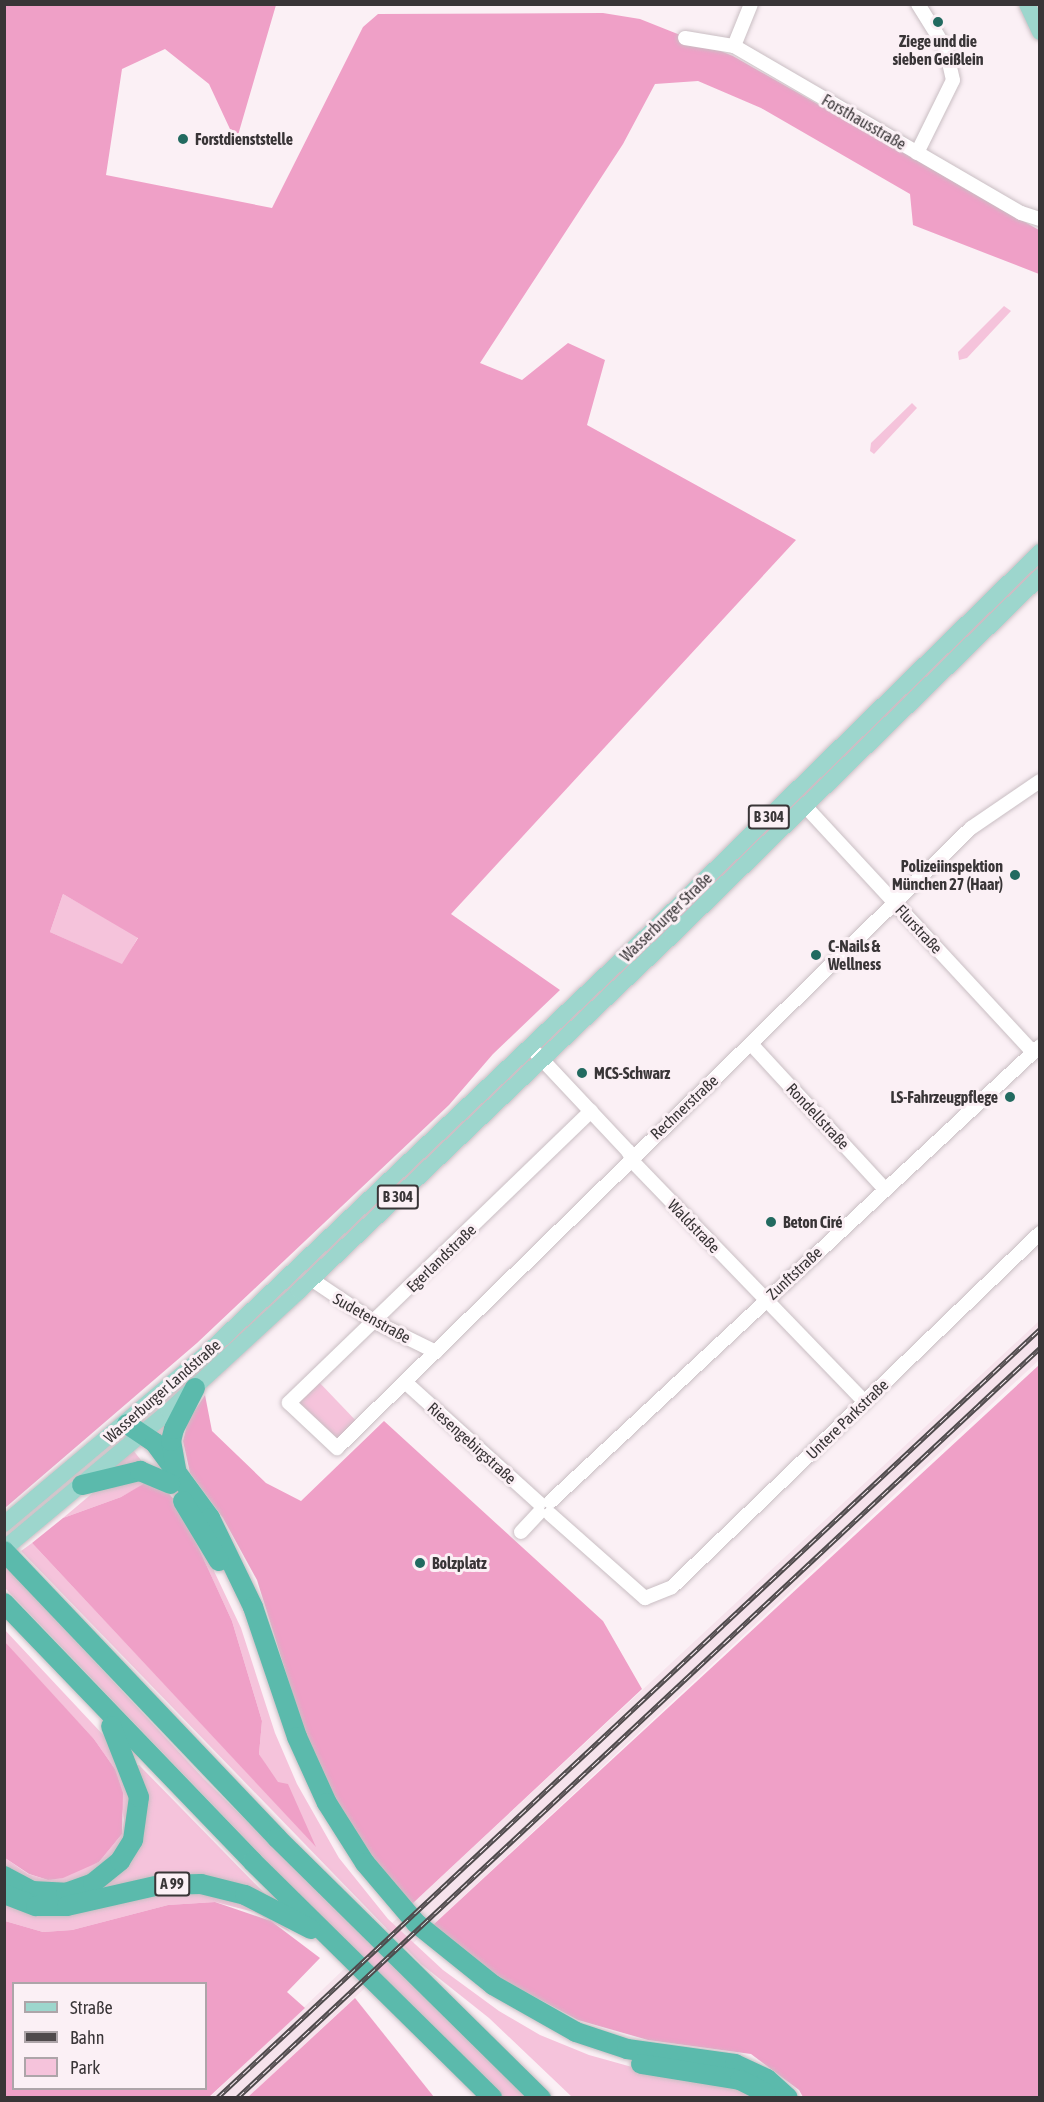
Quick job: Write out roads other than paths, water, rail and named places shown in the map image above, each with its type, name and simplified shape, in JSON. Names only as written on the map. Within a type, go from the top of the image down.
[{"type":"highway","points":[[195,1388],[174,1430],[171,1442],[174,1478],[218,1560],[242,1611],[286,1744],[318,1811],[356,1871],[408,1931],[484,1995],[571,2043],[634,2063],[740,2080],[770,2097]]},
{"type":"highway","points":[[135,1432],[174,1478],[231,1556],[297,1737],[327,1803],[366,1863],[416,1923],[493,1985],[576,2032],[627,2049],[735,2064],[766,2079],[788,2097]]},
{"type":"highway","points":[[82,1485],[140,1471],[174,1478]]},
{"type":"highway","points":[[4,1550],[277,1838],[541,2097]]},
{"type":"highway","name":"A 99","points":[[4,1603],[103,1710],[332,1941],[492,2097]]},
{"type":"highway","points":[[4,1876],[32,1891],[66,1893],[104,1877],[127,1851],[137,1823],[139,1797],[128,1761],[103,1710]]},
{"type":"highway","name":"A 99","points":[[4,1894],[36,1906],[68,1906],[160,1885],[217,1886],[263,1904],[332,1941]]},
{"type":"main road","points":[[1026,4],[1040,32]]},
{"type":"main road","name":"Wasserburger Straße","points":[[287,1277],[530,1047],[1040,552]]},
{"type":"main road","name":"Wasserburger Straße","points":[[305,1285],[542,1060],[1040,577]]},
{"type":"main road","name":"Wasserburger Landstraße","points":[[4,1550],[82,1485],[287,1277]]},
{"type":"main road","name":"Wasserburger Landstraße","points":[[4,1524],[33,1501],[195,1388],[305,1285]]},
{"type":"street","points":[[734,46],[751,4]]},
{"type":"street","points":[[917,153],[953,80],[946,49],[918,4]]},
{"type":"street","name":"Forsthausstraße","points":[[685,38],[734,46],[1021,213],[1040,219]]},
{"type":"street","name":"Rechnerstraße","points":[[340,1448],[632,1156],[751,1044],[971,828],[1040,781]]},
{"type":"street","name":"Flurstraße","points":[[805,806],[895,904],[1037,1049]]},
{"type":"street","name":"Rondellstraße","points":[[751,1044],[884,1188]]},
{"type":"street","name":"Waldstraße","points":[[530,1047],[632,1156],[633,1164],[864,1401]]},
{"type":"street","name":"Zunftstraße","points":[[544,1508],[884,1188],[1037,1049]]},
{"type":"street","name":"Egerlandstraße","points":[[340,1448],[289,1402],[375,1322],[591,1112]]},
{"type":"street","name":"Untere Parkstraße","points":[[650,1599],[677,1584],[1040,1233]]},
{"type":"street","name":"Sudetenstraße","points":[[305,1285],[436,1352]]},
{"type":"street","name":"Riesengebirgstraße","points":[[405,1382],[639,1594],[650,1599]]},
{"type":"street","points":[[521,1532],[544,1508]]},
{"type":"railway","points":[[217,2098],[1040,1329]]},
{"type":"railway","points":[[237,2098],[1040,1348]]},
{"type":"place","name":"Ziege und die sieben Geißlein","points":[[938,22]]},
{"type":"place","name":"Forstdienststelle","points":[[183,139]]},
{"type":"place","name":"Polizeiinspektion München 27 (Haar)","points":[[1015,875]]},
{"type":"place","name":"C-Nails & Wellness","points":[[816,955]]},
{"type":"place","name":"MCS-Schwarz","points":[[582,1073]]},
{"type":"place","name":"LS-Fahrzeugpflege","points":[[1010,1097]]},
{"type":"place","name":"Beton Ciré","points":[[771,1222]]},
{"type":"place","name":"Bolzplatz","points":[[420,1563]]}]
